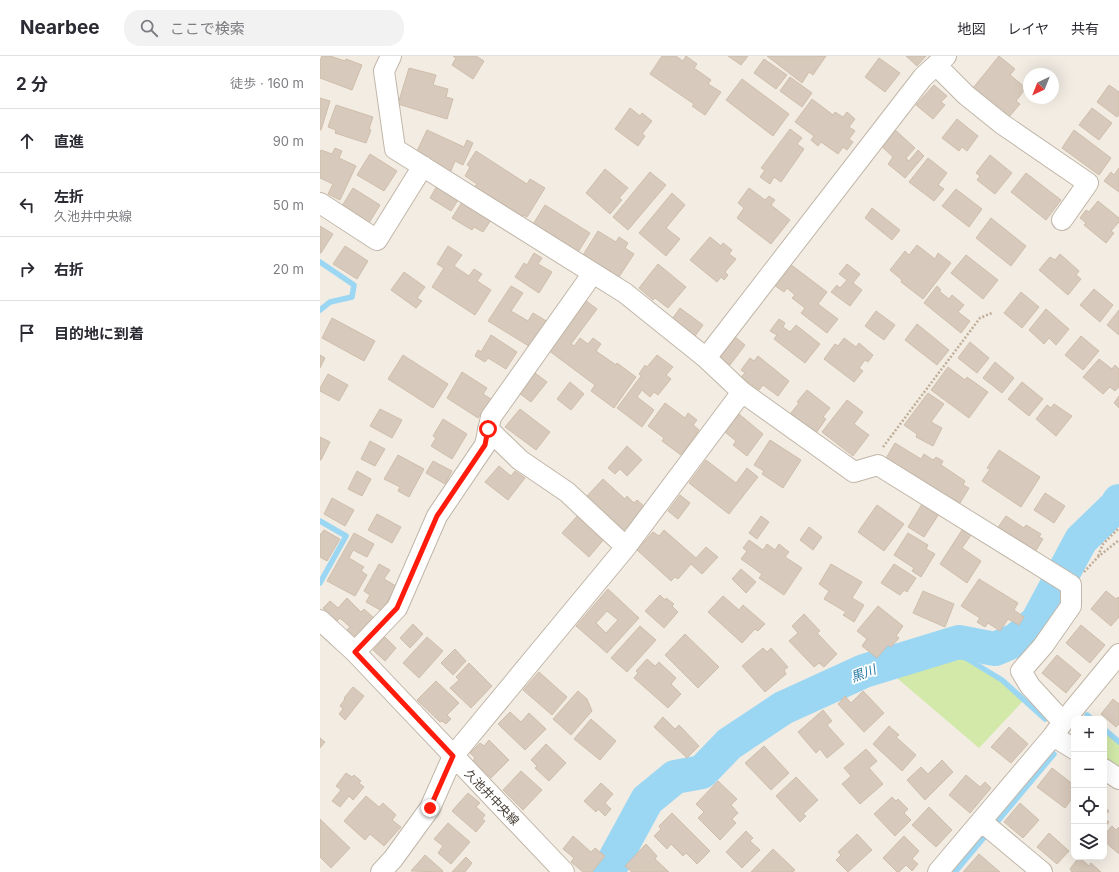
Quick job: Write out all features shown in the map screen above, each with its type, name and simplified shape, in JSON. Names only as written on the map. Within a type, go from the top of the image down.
[{"type":"street","points":[[391,56],[384,71],[394,148],[625,293],[706,358],[742,392],[854,472],[878,465],[1071,585],[1071,606],[1043,646],[1021,671],[1058,729],[1071,745]]},
{"type":"street","points":[[706,358],[923,77],[941,60],[966,95],[1002,124],[1088,183],[1062,220]]},
{"type":"street","points":[[320,203],[377,240],[423,166]]},
{"type":"street","points":[[355,652],[397,608],[437,516],[485,445],[491,418],[593,273]]},
{"type":"street","points":[[381,872],[393,859],[430,808],[453,756],[626,546],[742,392]]},
{"type":"street","points":[[488,429],[520,460],[567,492],[626,546]]},
{"type":"street","name":"久池井中央線","points":[[320,620],[355,652],[564,872]]},
{"type":"street","points":[[938,872],[1119,654]]},
{"type":"street","points":[[1107,771],[1119,779]]},
{"type":"street","points":[[981,821],[1042,872]]},
{"type":"path","points":[[878,465],[878,454],[980,318],[992,314]]},
{"type":"path","points":[[1098,557],[1103,544],[1119,528]]},
{"type":"path","points":[[1071,585],[1098,557],[1119,540]]},
{"type":"green space","points":[[961,655],[1002,680],[1024,700],[979,748],[898,679],[915,663]]},
{"type":"green space","points":[[1107,732],[1119,742],[1119,767],[1107,759]]},
{"type":"building","points":[[322,56],[330,56],[345,61],[346,59],[362,65],[352,90],[320,78],[320,61]]},
{"type":"building","points":[[453,56],[476,56],[484,61],[473,79],[452,65],[456,58]]},
{"type":"building","points":[[662,56],[676,56],[683,61],[686,56],[697,64],[694,68],[711,80],[708,84],[721,92],[705,115],[692,106],[694,104],[650,74]]},
{"type":"building","points":[[728,56],[748,56],[741,65]]},
{"type":"building","points":[[767,56],[826,56],[813,75],[809,72],[802,83]]},
{"type":"building","points":[[906,56],[926,56],[917,66]]},
{"type":"building","points":[[999,56],[1015,69],[1010,75],[1023,86],[1023,92],[1016,101],[1020,104],[1009,117],[973,88]]},
{"type":"building","points":[[879,58],[900,73],[885,92],[865,77]]},
{"type":"building","points":[[764,59],[787,75],[776,89],[754,73]]},
{"type":"building","points":[[409,68],[436,75],[433,85],[448,89],[446,97],[453,99],[447,119],[398,104]]},
{"type":"building","points":[[790,77],[812,93],[802,107],[780,91]]},
{"type":"building","points":[[742,79],[789,114],[773,136],[726,100]]},
{"type":"building","points":[[934,85],[947,96],[941,102],[945,105],[933,119],[916,105]]},
{"type":"building","points":[[1109,85],[1119,92],[1119,115],[1117,117],[1097,102]]},
{"type":"building","points":[[320,98],[330,101],[321,130],[320,130]]},
{"type":"building","points":[[812,99],[833,115],[835,112],[843,117],[847,112],[855,119],[849,127],[855,131],[849,139],[853,142],[847,150],[843,147],[838,154],[821,142],[818,146],[811,140],[814,136],[795,122]]},
{"type":"building","points":[[336,105],[373,117],[369,129],[371,130],[366,143],[335,133],[336,130],[328,127]]},
{"type":"building","points":[[630,108],[640,116],[642,113],[652,121],[642,134],[645,136],[638,146],[615,129]]},
{"type":"building","points":[[1092,108],[1112,123],[1099,140],[1079,125]]},
{"type":"building","points":[[957,119],[978,136],[967,151],[962,147],[959,151],[942,138]]},
{"type":"building","points":[[892,127],[915,148],[906,158],[909,161],[918,150],[924,156],[905,178],[888,164],[893,157],[878,143]]},
{"type":"building","points":[[790,129],[802,138],[797,144],[804,149],[781,182],[774,177],[770,184],[760,177],[765,170],[761,168]]},
{"type":"building","points":[[427,130],[464,147],[467,140],[473,143],[463,165],[455,161],[450,173],[416,153]]},
{"type":"building","points":[[1074,130],[1111,158],[1099,175],[1062,148]]},
{"type":"building","points":[[335,148],[342,151],[339,158],[356,166],[340,200],[328,194],[333,184],[320,178],[321,150],[332,154]]},
{"type":"building","points":[[476,151],[527,184],[530,179],[545,188],[527,217],[523,215],[520,219],[473,189],[477,184],[465,176],[470,167],[467,165]]},
{"type":"building","points":[[370,154],[397,171],[384,191],[357,175]]},
{"type":"building","points":[[990,155],[1012,173],[995,194],[977,180],[980,176],[976,173]]},
{"type":"building","points":[[928,158],[947,173],[938,185],[944,189],[934,201],[909,182]]},
{"type":"building","points":[[1119,168],[1119,192],[1104,181],[1111,172],[1114,175]]},
{"type":"building","points":[[605,169],[628,188],[619,198],[622,200],[610,214],[586,193]]},
{"type":"building","points":[[650,172],[666,185],[628,230],[613,217]]},
{"type":"building","points":[[1026,173],[1061,200],[1046,220],[1011,192]]},
{"type":"building","points":[[438,184],[460,197],[451,211],[430,198]]},
{"type":"building","points":[[353,188],[380,205],[369,223],[342,206]]},
{"type":"building","points":[[749,188],[765,200],[769,196],[775,200],[771,205],[790,220],[771,244],[737,218],[744,208],[738,203]]},
{"type":"building","points":[[956,189],[982,209],[969,227],[942,206]]},
{"type":"building","points":[[672,193],[685,205],[666,228],[680,239],[666,256],[639,233]]},
{"type":"building","points":[[464,199],[493,217],[483,232],[474,227],[472,230],[452,218]]},
{"type":"building","points":[[1098,201],[1119,218],[1119,222],[1111,231],[1114,233],[1106,243],[1084,225],[1086,223],[1080,218],[1086,210],[1089,212]]},
{"type":"building","points":[[545,205],[590,233],[575,257],[530,229]]},
{"type":"building","points":[[872,208],[900,230],[892,240],[865,218]]},
{"type":"building","points":[[991,218],[1026,246],[1011,266],[976,238]]},
{"type":"building","points":[[320,226],[333,234],[321,253],[320,253]]},
{"type":"building","points":[[598,231],[616,242],[619,237],[628,243],[625,248],[634,254],[619,277],[583,255]]},
{"type":"building","points":[[710,237],[721,246],[723,243],[732,250],[729,254],[736,259],[725,272],[728,275],[724,280],[721,277],[717,282],[690,260]]},
{"type":"building","points":[[917,245],[935,259],[938,253],[951,263],[923,299],[901,282],[902,280],[890,270],[905,251],[909,255]]},
{"type":"building","points":[[345,246],[368,261],[357,279],[333,264]]},
{"type":"building","points":[[448,246],[462,255],[454,266],[469,276],[474,269],[482,274],[477,281],[491,290],[475,315],[432,287],[444,268],[437,264]]},
{"type":"building","points":[[534,253],[542,258],[538,264],[552,272],[539,293],[515,277],[524,263],[527,265]]},
{"type":"building","points":[[1060,254],[1079,271],[1076,275],[1081,279],[1068,295],[1039,270],[1050,257],[1055,260]]},
{"type":"building","points":[[966,255],[998,280],[983,299],[951,273]]},
{"type":"building","points":[[658,264],[686,287],[668,308],[655,298],[653,300],[639,288]]},
{"type":"building","points":[[790,264],[827,292],[818,304],[838,319],[827,333],[801,313],[805,308],[792,298],[795,295],[787,288],[784,292],[774,285]]},
{"type":"building","points":[[847,264],[860,274],[853,283],[862,290],[850,306],[831,292],[837,285],[840,288],[847,280],[839,274]]},
{"type":"building","points":[[404,272],[425,287],[417,298],[422,301],[416,308],[391,290]]},
{"type":"building","points":[[511,286],[523,293],[511,311],[528,321],[533,313],[548,322],[532,348],[488,321]]},
{"type":"building","points":[[937,286],[941,290],[939,291],[949,299],[952,295],[964,305],[958,312],[970,321],[961,333],[924,303]]},
{"type":"building","points":[[1094,289],[1113,305],[1100,322],[1080,305]]},
{"type":"building","points":[[1021,292],[1039,307],[1022,328],[1004,313]]},
{"type":"building","points":[[585,300],[597,309],[571,344],[574,346],[580,338],[588,344],[593,338],[601,344],[596,351],[616,365],[617,363],[636,377],[614,408],[591,391],[595,385],[548,350]]},
{"type":"building","points":[[680,308],[703,325],[693,339],[670,322]]},
{"type":"building","points":[[1046,309],[1069,329],[1056,345],[1049,338],[1044,344],[1029,330]]},
{"type":"building","points":[[1119,310],[1119,335],[1107,325]]},
{"type":"building","points":[[876,311],[895,325],[884,340],[865,326]]},
{"type":"building","points":[[332,318],[375,341],[364,361],[322,338]]},
{"type":"building","points":[[779,319],[785,323],[783,327],[790,332],[796,325],[820,344],[805,363],[774,339],[777,335],[770,331]]},
{"type":"building","points":[[917,324],[949,350],[937,365],[905,340]]},
{"type":"building","points":[[491,335],[517,352],[506,369],[488,358],[485,362],[475,356],[478,350],[481,352]]},
{"type":"building","points":[[734,336],[745,345],[730,365],[718,356]]},
{"type":"building","points":[[1081,336],[1099,351],[1083,370],[1065,355]]},
{"type":"building","points":[[844,338],[856,347],[859,343],[873,355],[868,362],[865,360],[859,368],[863,371],[854,382],[824,359],[835,344],[838,346]]},
{"type":"building","points":[[970,342],[989,358],[977,373],[958,358]]},
{"type":"building","points":[[320,355],[325,358],[320,368]]},
{"type":"building","points":[[403,355],[448,384],[433,408],[388,379]]},
{"type":"building","points":[[657,355],[673,367],[666,375],[671,379],[658,395],[654,392],[650,397],[642,390],[637,397],[654,410],[642,427],[617,408],[641,376],[639,374],[645,365],[647,367]]},
{"type":"building","points":[[758,356],[789,381],[778,396],[763,385],[759,390],[741,377],[745,373],[741,370],[750,358],[754,361]]},
{"type":"building","points":[[1099,359],[1112,369],[1115,365],[1119,369],[1119,387],[1115,391],[1110,387],[1103,394],[1083,377]]},
{"type":"building","points":[[995,362],[1014,378],[1002,393],[983,378]]},
{"type":"building","points":[[948,367],[965,380],[967,377],[988,392],[969,418],[931,390]]},
{"type":"building","points":[[462,372],[487,388],[483,394],[491,399],[478,418],[447,398]]},
{"type":"building","points":[[535,373],[547,382],[531,402],[519,393]]},
{"type":"building","points":[[328,374],[348,385],[339,401],[320,391],[320,388]]},
{"type":"building","points":[[570,382],[584,394],[571,410],[557,399]]},
{"type":"building","points":[[1022,382],[1043,399],[1029,416],[1008,399]]},
{"type":"building","points":[[807,390],[830,408],[823,417],[826,419],[816,433],[811,429],[809,431],[795,421],[797,418],[791,413],[799,403],[797,402]]},
{"type":"building","points":[[928,393],[944,404],[931,422],[942,428],[933,446],[916,437],[917,434],[904,425]]},
{"type":"building","points":[[1119,396],[1119,408],[1114,403]]},
{"type":"building","points":[[847,400],[863,412],[854,424],[869,435],[853,456],[822,432]]},
{"type":"building","points":[[665,403],[685,418],[688,413],[697,420],[693,425],[699,430],[681,455],[662,441],[664,438],[648,426]]},
{"type":"building","points":[[1054,404],[1072,416],[1056,436],[1036,419],[1047,405],[1051,408]]},
{"type":"building","points":[[380,409],[402,420],[392,438],[370,426]]},
{"type":"building","points":[[520,409],[550,432],[536,450],[505,427]]},
{"type":"building","points":[[739,414],[763,434],[747,456],[733,445],[736,441],[725,432]]},
{"type":"building","points":[[443,419],[467,434],[452,459],[431,446],[436,438],[433,436]]},
{"type":"building","points":[[320,437],[330,442],[321,460],[320,460]]},
{"type":"building","points":[[770,440],[801,460],[783,488],[762,474],[764,471],[754,465]]},
{"type":"building","points":[[370,441],[385,449],[375,466],[361,459]]},
{"type":"building","points":[[895,443],[921,459],[924,454],[933,460],[936,457],[943,461],[941,465],[965,481],[963,485],[969,488],[960,503],[946,495],[944,497],[885,460]]},
{"type":"building","points":[[627,446],[642,460],[627,476],[620,469],[615,474],[608,468]]},
{"type":"building","points":[[999,450],[1040,477],[1021,507],[982,481],[990,469],[987,468]]},
{"type":"building","points":[[398,455],[424,469],[409,497],[398,491],[400,487],[384,479]]},
{"type":"building","points":[[706,460],[736,483],[747,468],[758,477],[729,514],[689,483]]},
{"type":"building","points":[[433,461],[452,471],[445,484],[426,473]]},
{"type":"building","points":[[499,466],[511,476],[515,471],[525,478],[508,500],[485,482]]},
{"type":"building","points":[[357,471],[371,479],[362,496],[348,489]]},
{"type":"building","points":[[603,479],[625,499],[627,496],[634,503],[637,500],[645,507],[623,531],[586,497]]},
{"type":"building","points":[[1045,493],[1065,506],[1054,523],[1034,510]]},
{"type":"building","points":[[680,495],[690,503],[678,519],[668,511]]},
{"type":"building","points":[[332,498],[354,510],[345,526],[324,514]]},
{"type":"building","points":[[922,504],[939,514],[924,537],[908,527]]},
{"type":"building","points":[[877,505],[904,524],[884,551],[858,532]]},
{"type":"building","points":[[377,514],[401,527],[392,543],[368,530]]},
{"type":"building","points":[[579,514],[605,538],[589,557],[562,533]]},
{"type":"building","points":[[761,516],[769,522],[757,539],[749,533]]},
{"type":"building","points":[[1006,516],[1024,528],[1026,525],[1041,534],[1039,537],[1043,539],[1032,557],[994,533]]},
{"type":"building","points":[[809,527],[822,537],[813,550],[800,540]]},
{"type":"building","points":[[324,530],[340,539],[327,561],[320,557],[320,534]]},
{"type":"building","points":[[664,530],[696,558],[706,547],[718,557],[702,574],[691,564],[678,579],[675,577],[671,581],[637,550],[653,532],[659,536]]},
{"type":"building","points":[[962,530],[971,535],[962,548],[981,561],[967,583],[940,564]]},
{"type":"building","points":[[354,533],[374,544],[367,557],[353,550],[349,558],[364,567],[361,571],[367,575],[355,596],[327,581]]},
{"type":"building","points":[[908,533],[928,545],[926,549],[935,554],[921,577],[912,571],[914,568],[894,555]]},
{"type":"building","points":[[749,540],[763,550],[767,544],[775,550],[779,544],[789,552],[785,557],[802,568],[784,595],[759,578],[762,574],[741,559],[747,551],[743,548]]},
{"type":"building","points":[[379,564],[390,570],[384,579],[396,586],[382,611],[366,602],[370,595],[364,591]]},
{"type":"building","points":[[831,564],[862,582],[852,598],[864,605],[854,622],[843,615],[846,612],[824,599],[829,591],[819,584]]},
{"type":"building","points":[[894,564],[916,578],[907,592],[904,590],[900,595],[881,583]]},
{"type":"building","points":[[741,569],[756,582],[746,593],[732,579]]},
{"type":"building","points":[[979,579],[1018,603],[1014,610],[1024,617],[1019,625],[1008,619],[1000,631],[988,623],[985,627],[977,622],[980,618],[961,606]]},
{"type":"building","points":[[608,589],[639,618],[607,653],[576,626]],"holes":[[[607,611],[618,620],[606,633],[596,623]]]},
{"type":"building","points":[[923,591],[954,604],[945,627],[913,613]]},
{"type":"building","points":[[1106,591],[1116,599],[1118,597],[1119,598],[1119,617],[1111,626],[1091,609]]},
{"type":"building","points":[[660,595],[665,600],[666,598],[674,604],[672,606],[678,612],[664,628],[645,611]]},
{"type":"building","points":[[723,596],[739,610],[743,605],[765,624],[758,631],[755,629],[742,643],[708,612]]},
{"type":"building","points":[[347,598],[361,612],[364,609],[374,618],[355,638],[347,630],[350,627],[340,618],[337,621],[323,608],[330,601],[338,608]]},
{"type":"building","points":[[878,606],[903,626],[896,636],[899,638],[891,647],[888,645],[877,658],[862,646],[867,639],[857,631]]},
{"type":"building","points":[[804,614],[820,631],[817,633],[837,654],[824,667],[819,663],[814,667],[789,641],[798,633],[792,626]]},
{"type":"building","points":[[413,624],[423,634],[410,648],[400,638]]},
{"type":"building","points":[[1081,625],[1105,645],[1090,663],[1066,643]]},
{"type":"building","points":[[640,626],[656,640],[627,672],[611,658]]},
{"type":"building","points":[[685,634],[719,667],[698,688],[665,655]]},
{"type":"building","points":[[385,637],[396,648],[385,661],[373,650]]},
{"type":"building","points":[[427,637],[443,651],[419,678],[403,663]]},
{"type":"building","points":[[763,648],[767,652],[771,648],[788,667],[784,670],[786,674],[765,692],[742,666]]},
{"type":"building","points":[[455,649],[466,661],[453,675],[441,663]]},
{"type":"building","points":[[1057,655],[1081,675],[1066,693],[1042,673]]},
{"type":"building","points":[[647,659],[655,666],[659,662],[676,678],[671,684],[681,694],[668,708],[634,678],[638,673],[636,671]]},
{"type":"building","points":[[469,663],[492,686],[471,708],[450,688],[459,680],[456,677]]},
{"type":"building","points":[[539,672],[567,697],[552,715],[523,690]]},
{"type":"building","points":[[436,681],[459,703],[447,715],[451,719],[446,724],[442,721],[440,722],[417,700]]},
{"type":"building","points":[[353,687],[364,696],[345,720],[339,714],[343,709],[340,706],[345,699],[344,698]]},
{"type":"building","points":[[578,691],[587,699],[592,711],[571,735],[553,719]]},
{"type":"building","points":[[863,691],[884,713],[864,732],[838,704],[845,696],[851,703]]},
{"type":"building","points":[[1113,699],[1119,704],[1119,724],[1116,727],[1107,719],[1107,716],[1101,714]]},
{"type":"building","points":[[823,710],[832,721],[827,725],[844,744],[827,758],[820,749],[816,753],[798,732]]},
{"type":"building","points":[[510,712],[521,722],[529,713],[546,729],[525,750],[498,724]]},
{"type":"building","points":[[663,717],[675,729],[679,725],[699,746],[687,758],[654,727]]},
{"type":"building","points":[[591,719],[616,741],[600,760],[574,739]]},
{"type":"building","points":[[889,726],[899,735],[896,737],[916,755],[902,771],[873,744]]},
{"type":"building","points":[[1009,727],[1028,744],[1011,763],[991,747]]},
{"type":"building","points":[[320,738],[325,742],[320,748]]},
{"type":"building","points":[[489,740],[509,760],[491,778],[473,761],[475,758],[470,753],[480,743],[484,746]]},
{"type":"building","points":[[546,744],[566,763],[549,781],[535,768],[537,766],[531,760]]},
{"type":"building","points":[[764,746],[789,773],[771,790],[745,763]]},
{"type":"building","points":[[866,749],[877,761],[869,768],[883,784],[860,804],[842,784],[851,776],[844,768]]},
{"type":"building","points":[[942,760],[953,772],[925,800],[907,780],[921,767],[928,774]]},
{"type":"building","points":[[1052,768],[1071,783],[1071,800],[1065,808],[1037,787]]},
{"type":"building","points":[[521,771],[542,790],[523,810],[503,790]]},
{"type":"building","points":[[346,773],[352,777],[354,775],[361,781],[359,783],[364,787],[353,800],[349,796],[340,807],[332,801],[341,790],[336,786]]},
{"type":"building","points":[[966,775],[980,787],[985,782],[991,788],[970,813],[949,795]]},
{"type":"building","points":[[796,777],[818,800],[803,814],[806,816],[800,822],[776,796]]},
{"type":"building","points":[[718,781],[737,799],[731,805],[738,813],[732,819],[736,823],[720,840],[698,818],[704,812],[696,804]]},
{"type":"building","points":[[601,783],[613,794],[605,803],[611,809],[605,816],[598,809],[596,812],[584,801]]},
{"type":"building","points":[[468,793],[480,803],[476,807],[485,815],[482,819],[485,821],[476,832],[452,811]]},
{"type":"building","points":[[366,796],[379,807],[383,803],[396,815],[392,820],[401,827],[384,846],[370,834],[365,840],[344,821]]},
{"type":"building","points":[[892,797],[896,801],[898,799],[908,809],[904,813],[911,820],[895,836],[874,814]]},
{"type":"building","points":[[1020,803],[1039,820],[1023,838],[1004,822]]},
{"type":"building","points":[[929,807],[952,830],[936,847],[912,825]]},
{"type":"building","points":[[672,813],[710,851],[697,864],[686,853],[683,856],[671,844],[667,849],[654,836],[661,829],[659,826]]},
{"type":"building","points":[[320,819],[350,848],[331,868],[320,857]]},
{"type":"building","points":[[448,823],[470,842],[451,864],[438,853],[443,846],[434,839]]},
{"type":"building","points":[[1112,826],[1116,830],[1119,827],[1119,854],[1107,844],[1107,832]]},
{"type":"building","points":[[746,831],[753,838],[750,841],[760,850],[742,868],[726,852]]},
{"type":"building","points":[[1049,833],[1069,851],[1057,864],[1037,847]]},
{"type":"building","points":[[857,834],[872,850],[848,872],[836,860],[841,855],[838,852]]},
{"type":"building","points":[[573,836],[591,852],[595,848],[605,856],[592,872],[583,872],[571,862],[574,858],[563,849]]},
{"type":"building","points":[[904,836],[919,851],[912,859],[918,864],[912,871],[906,865],[899,872],[897,872],[883,858]]},
{"type":"building","points":[[646,844],[657,856],[655,859],[669,872],[632,872],[625,866]]},
{"type":"building","points":[[773,849],[795,870],[793,872],[751,872]]},
{"type":"building","points":[[979,854],[1000,872],[963,872]]},
{"type":"building","points":[[425,855],[443,871],[411,871]]},
{"type":"building","points":[[466,857],[472,863],[465,872],[452,872]]},
{"type":"building","points":[[1077,860],[1082,860],[1089,866],[1091,863],[1101,872],[1072,872],[1070,869]]},
{"type":"waterway","points":[[320,262],[354,285],[352,297],[330,302],[320,310]]},
{"type":"waterway","name":"黒川","points":[[610,872],[610,868],[647,800],[675,777],[702,772],[729,744],[783,708],[864,671],[959,642],[995,649],[1016,640],[1037,622],[1081,540],[1116,506],[1119,501]]},
{"type":"waterway","points":[[320,521],[346,536],[320,583]]},
{"type":"waterway","points":[[959,642],[961,655],[1002,680],[1045,719]]},
{"type":"waterway","points":[[1107,732],[1119,742]]},
{"type":"waterway","points":[[955,872],[1054,754]]},
{"type":"route","points":[[430,808],[453,756],[355,652],[397,608],[437,516],[485,445],[488,429]]}]
